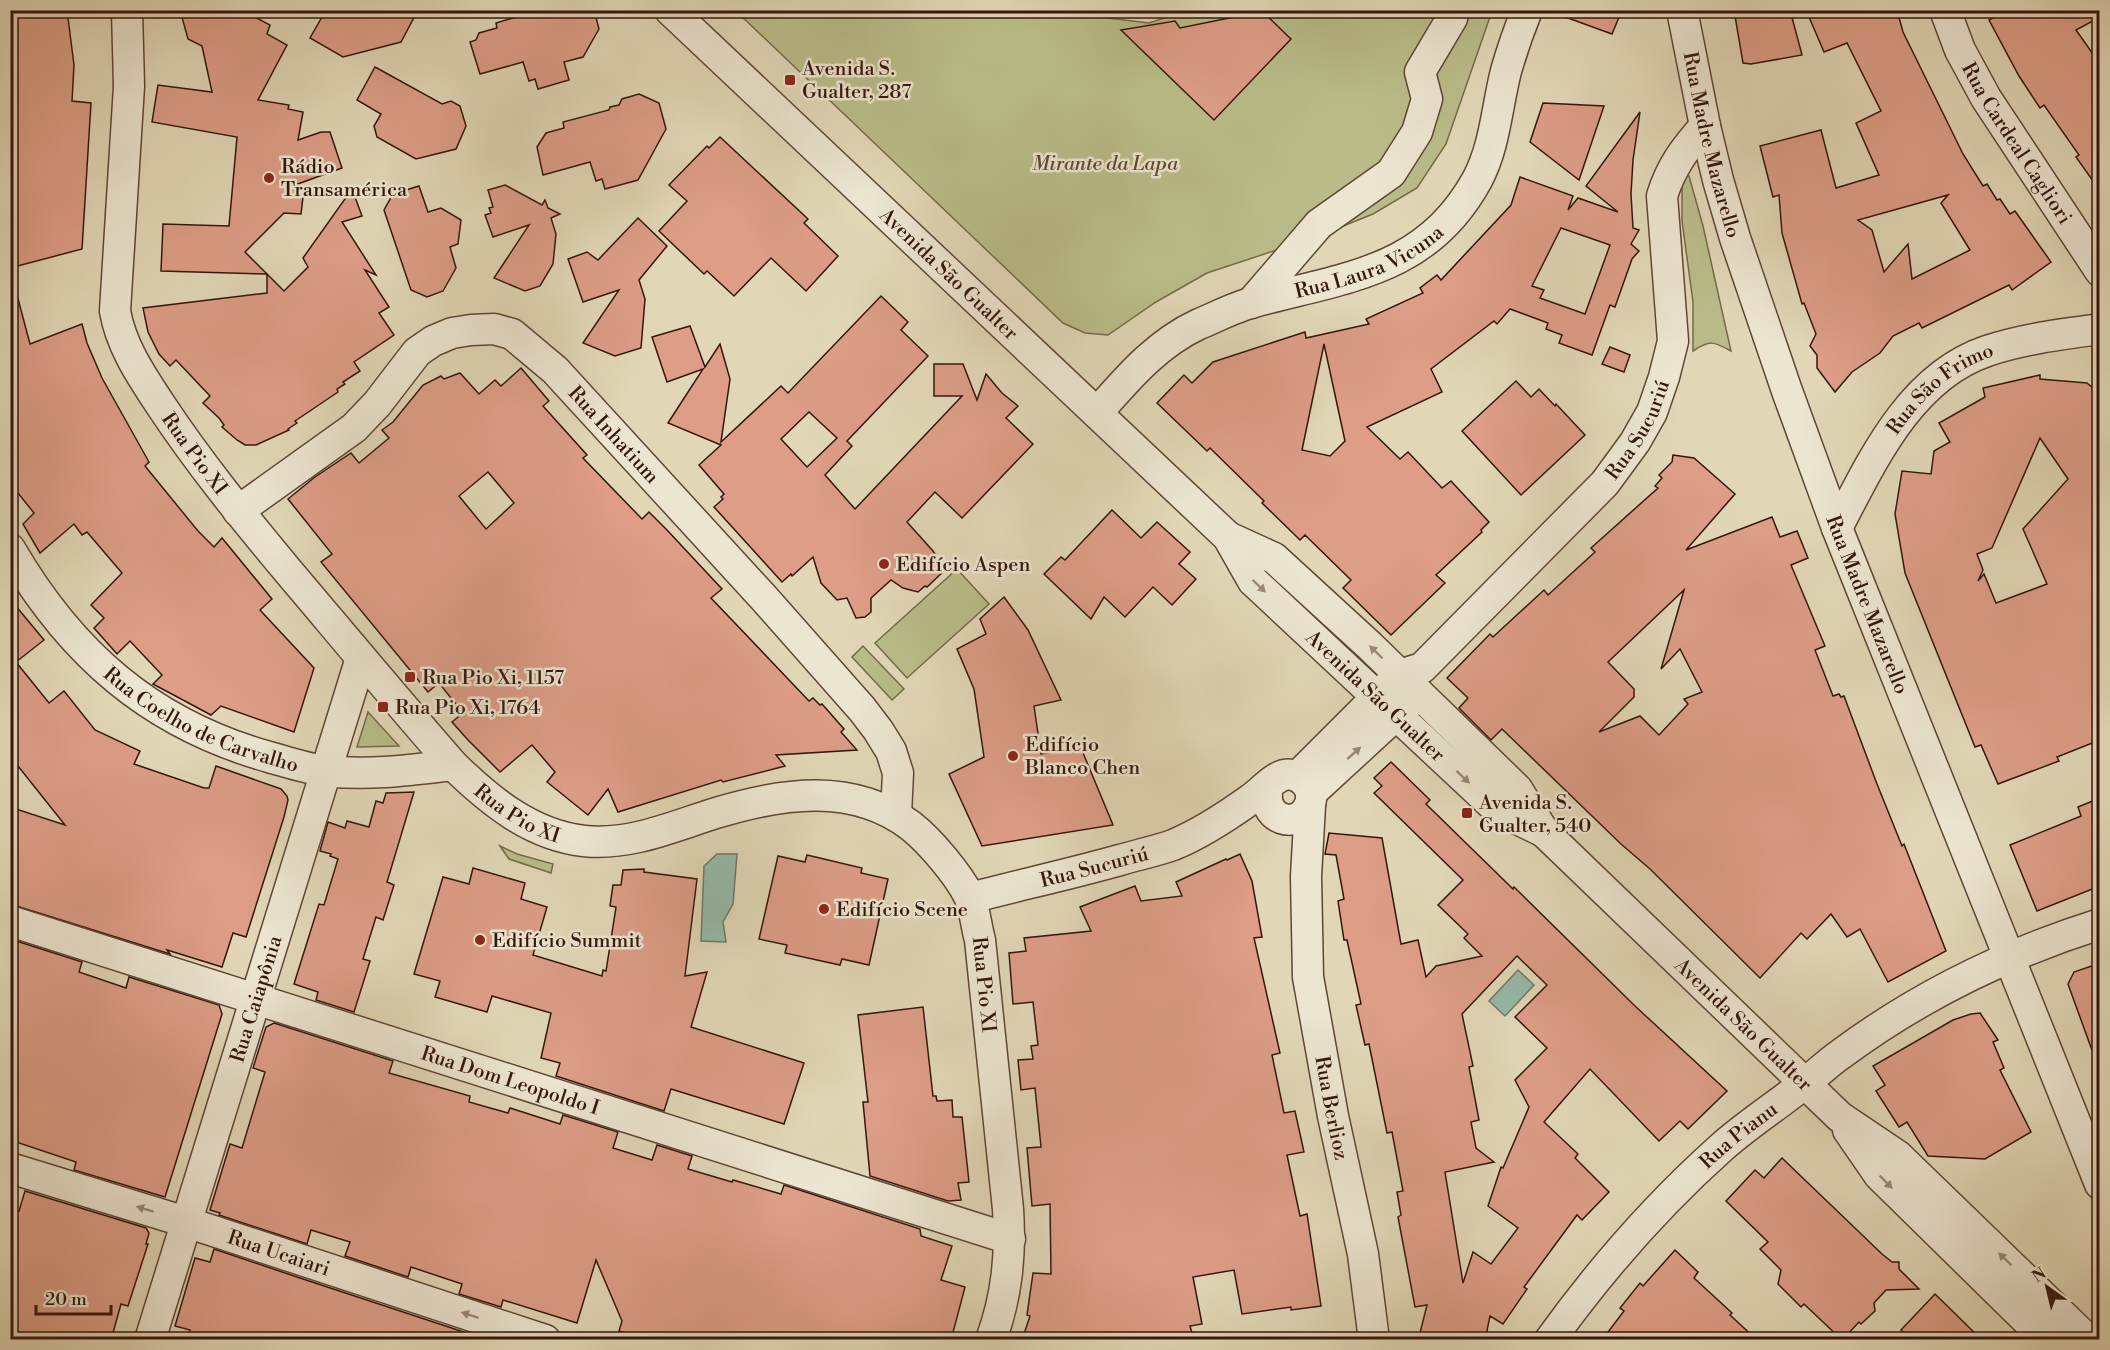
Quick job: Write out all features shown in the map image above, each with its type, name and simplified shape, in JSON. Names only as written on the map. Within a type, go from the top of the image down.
[{"type":"street","name":"Rua Pio XI","points":[[127,10],[129,86],[115,311],[124,344],[170,418],[238,511],[453,765],[490,799],[515,817],[561,837],[586,841],[648,835],[716,813],[797,795],[852,798],[896,814],[917,831],[933,847],[970,898],[980,940],[989,1015],[1010,1239],[1009,1271],[991,1340]]},
{"type":"street","name":"Avenida São Gualter","points":[[670,10],[1228,537],[1253,581],[1497,809],[1544,832]]},
{"type":"street","points":[[1251,303],[1319,224],[1390,173],[1417,132],[1427,99],[1420,72],[1452,18],[1454,10]]},
{"type":"street","name":"Rua Laura Vicuna","points":[[1097,413],[1134,371],[1164,345],[1197,325],[1251,303],[1340,282],[1371,271],[1412,252],[1443,225],[1478,179],[1498,114],[1506,72],[1527,10]]},
{"type":"street","name":"Rua Madre Mazarello","points":[[1682,10],[1705,126],[1735,238],[1787,391],[1837,528],[2100,1184]]},
{"type":"street","name":"Rua Cardeal Cagliori","points":[[1945,10],[1960,50],[1986,98],[2100,271]]},
{"type":"street","name":"Rua Sucuriú","points":[[970,898],[1172,845],[1215,825],[1297,802],[1413,679],[1605,483],[1635,442],[1652,412],[1664,377],[1672,340],[1662,196],[1668,176],[1677,159],[1705,126]]},
{"type":"street","name":"Rua Inhatium","points":[[238,511],[354,428],[377,404],[417,352],[433,341],[452,333],[471,330],[494,329],[512,334],[562,377],[862,709],[891,751],[898,773],[896,814]]},
{"type":"street","name":"Rua São Frimo","points":[[1837,528],[1866,473],[1899,421],[1929,386],[1952,369],[1985,352],[2017,343],[2100,329]]},
{"type":"street","name":"Avenida São Gualter","points":[[1228,537],[1274,558],[1413,679],[1517,789],[1544,832],[1840,1117],[1898,1156],[2088,1340]]},
{"type":"street","name":"Rua Coelho de Carvalho","points":[[10,549],[55,616],[90,656],[131,692],[164,714],[198,732],[244,750],[324,771],[380,773],[453,765]]},
{"type":"street","name":"Rua Caiapônia","points":[[150,1340],[257,998],[324,771],[361,658]]},
{"type":"street","name":"Rua Sucuriú","points":[[1215,825],[1268,787],[1276,778],[1286,774],[1297,802]]},
{"type":"street","name":"Rua Berlioz","points":[[1297,802],[1306,876],[1308,977],[1333,1116],[1363,1254],[1374,1340]]},
{"type":"street","name":"Rua Dom Leopoldo I","points":[[10,921],[1010,1239]]},
{"type":"street","name":"Rua Pianu","points":[[1550,1340],[1609,1262],[1652,1215],[1723,1146],[1841,1054],[1896,1018],[2008,957],[2100,924]]},
{"type":"street","name":"Avenida São Gualter","points":[[1840,1117],[1879,1175],[2047,1340]]},
{"type":"street","name":"Rua Ucaiari","points":[[10,1168],[186,1222],[545,1340]]},
{"type":"green space","name":"Mirante da Lapa","points":[[1089,10],[1100,17],[1149,23],[1189,10],[1492,11],[1446,144],[1417,188],[1373,214],[1316,237],[1207,273],[1156,302],[1108,335],[1085,333],[1063,323],[736,11]]},
{"type":"green space","points":[[1683,176],[1689,176],[1703,226],[1731,351],[1712,343],[1693,351],[1693,302],[1682,221]]},
{"type":"green space","points":[[957,569],[989,604],[907,678],[875,643]]},
{"type":"green space","points":[[863,646],[904,689],[892,700],[852,657]]},
{"type":"green space","points":[[368,712],[399,746],[357,747]]},
{"type":"green space","points":[[500,846],[517,854],[553,864],[551,873],[509,859]]},
{"type":"shaded area","points":[[717,854],[737,854],[733,904],[723,922],[726,942],[701,941],[704,866]]},
{"type":"shaded area","points":[[1518,970],[1534,985],[1505,1016],[1489,1001]]},
{"type":"building","points":[[10,10],[67,10],[74,65],[72,101],[91,103],[82,249],[10,268]]},
{"type":"building","points":[[180,10],[243,11],[270,25],[267,34],[287,45],[258,100],[289,105],[288,109],[303,112],[298,140],[321,132],[330,132],[342,168],[295,185],[303,197],[301,214],[284,213],[245,252],[267,274],[161,271],[163,224],[229,226],[237,137],[152,122],[158,85],[212,92],[202,46],[188,39]]},
{"type":"building","points":[[326,10],[418,10],[401,42],[343,57],[310,38]]},
{"type":"building","points":[[539,10],[594,10],[599,29],[583,57],[564,62],[569,80],[538,89],[535,79],[529,81],[523,62],[480,74],[470,42],[476,40],[479,33],[497,28],[496,23]]},
{"type":"building","points":[[1240,10],[1261,10],[1291,39],[1214,120],[1121,30],[1175,21],[1180,28],[1234,17]]},
{"type":"building","points":[[1554,10],[1622,10],[1612,34],[1554,13]]},
{"type":"building","points":[[1734,10],[1790,10],[1802,55],[1751,64],[1743,63]]},
{"type":"building","points":[[1806,10],[1897,10],[1903,32],[1963,154],[1983,186],[1987,184],[2010,214],[2015,211],[2051,262],[2012,290],[2009,285],[1922,328],[1919,323],[1893,336],[1880,353],[1852,372],[1835,392],[1817,368],[1817,355],[1810,346],[1816,334],[1804,303],[1802,304],[1782,233],[1779,195],[1773,197],[1760,146],[1821,130],[1836,188],[1879,175],[1856,123],[1881,111],[1847,43],[1824,52]],"holes":[[[1948,195],[1941,203],[1970,250],[1912,279],[1908,244],[1884,272],[1872,230],[1858,220]]]},
{"type":"building","points":[[2006,10],[2100,10],[2100,17],[2076,30],[2100,64],[2100,191],[2076,157],[2079,155],[2044,105],[2040,108],[2019,76],[1989,20]]},
{"type":"building","points":[[375,67],[442,104],[451,101],[460,106],[466,126],[456,149],[416,159],[377,137],[374,126],[381,114],[357,100]]},
{"type":"building","points":[[639,94],[659,103],[666,129],[638,180],[605,189],[602,179],[596,181],[590,162],[543,175],[537,147],[546,133],[564,128],[563,122],[609,110],[610,107],[619,105],[622,99]]},
{"type":"building","points":[[1543,103],[1604,106],[1579,180],[1530,142]]},
{"type":"building","points":[[1640,112],[1631,194],[1633,228],[1639,230],[1631,244],[1639,251],[1632,259],[1615,307],[1610,305],[1592,355],[1559,343],[1562,335],[1546,329],[1548,323],[1510,309],[1497,324],[1494,321],[1431,369],[1442,392],[1367,427],[1400,459],[1408,452],[1442,488],[1451,481],[1489,522],[1481,530],[1482,532],[1436,575],[1445,583],[1391,635],[1343,588],[1351,580],[1305,535],[1300,540],[1210,448],[1207,451],[1157,403],[1184,375],[1192,383],[1213,362],[1305,332],[1306,338],[1369,324],[1366,319],[1423,293],[1420,288],[1437,275],[1441,280],[1511,205],[1520,177],[1573,196],[1568,210],[1578,198],[1618,212],[1586,186]],"holes":[[[1561,228],[1610,245],[1585,314],[1540,298],[1544,290],[1532,286]],[[1324,344],[1345,441],[1330,456],[1302,450]]]},
{"type":"building","points":[[720,137],[808,219],[804,223],[838,256],[806,291],[771,258],[734,296],[707,271],[704,274],[659,231],[687,201],[669,185],[707,146],[709,148]]},
{"type":"building","points":[[505,185],[542,205],[545,200],[548,208],[560,214],[551,218],[556,234],[553,264],[540,286],[525,291],[494,278],[529,225],[493,237],[485,215],[491,213],[489,208],[493,207],[488,190]]},
{"type":"building","points":[[419,186],[428,212],[441,208],[461,220],[458,244],[450,247],[456,268],[443,291],[427,297],[411,290],[384,210],[393,194]]},
{"type":"building","points":[[352,189],[362,216],[342,222],[376,275],[365,270],[389,307],[379,313],[394,335],[354,362],[360,371],[343,382],[345,384],[337,389],[338,392],[295,421],[297,423],[289,430],[256,445],[245,445],[222,427],[224,425],[219,418],[203,403],[210,396],[176,360],[170,366],[159,354],[148,332],[143,308],[267,293],[267,274],[284,291],[308,267],[303,258]]},
{"type":"building","points":[[638,218],[667,246],[639,280],[645,299],[641,348],[615,356],[583,343],[619,290],[583,302],[568,259],[587,252],[598,260]]},
{"type":"building","points":[[17,295],[30,344],[82,324],[87,343],[102,378],[149,462],[145,466],[198,531],[214,547],[222,538],[272,599],[260,610],[314,668],[294,732],[221,706],[211,715],[153,684],[162,675],[130,641],[117,654],[94,628],[104,618],[91,605],[122,573],[87,532],[82,535],[74,524],[40,553],[23,524],[34,513],[10,483],[10,296]]},
{"type":"building","points":[[881,296],[908,322],[901,330],[928,356],[847,441],[852,446],[825,475],[855,509],[962,396],[934,396],[934,364],[963,364],[977,400],[986,374],[1002,393],[1018,406],[1006,418],[1033,444],[962,518],[935,492],[907,522],[933,551],[945,570],[927,587],[925,586],[918,592],[903,588],[891,580],[871,598],[871,612],[865,617],[856,618],[847,598],[837,600],[821,583],[813,557],[782,582],[714,507],[723,499],[721,497],[724,494],[699,465],[721,445],[668,423],[703,369],[667,382],[652,337],[690,326],[705,367],[720,344],[730,379],[721,442],[781,386],[788,393]],"holes":[[[809,412],[837,438],[807,467],[781,439]]]},
{"type":"building","points":[[1610,347],[1630,355],[1624,372],[1602,364]]},
{"type":"building","points":[[521,368],[549,401],[543,406],[587,455],[583,458],[642,519],[649,512],[667,530],[722,589],[711,598],[809,701],[813,698],[820,705],[822,704],[844,729],[841,732],[857,750],[776,755],[785,766],[723,782],[721,780],[618,812],[608,789],[588,815],[547,782],[555,772],[532,745],[500,772],[468,740],[452,722],[463,713],[439,683],[428,692],[321,562],[332,554],[288,499],[315,477],[351,453],[359,463],[389,438],[382,430],[393,422],[423,385],[441,376],[444,379],[460,373],[479,394],[495,380],[501,386]],"holes":[[[488,472],[514,503],[486,529],[459,496]]]},
{"type":"building","points":[[2040,375],[2040,379],[2087,383],[2100,394],[2100,740],[2057,757],[2059,761],[1998,784],[1981,745],[1975,747],[1905,573],[1895,514],[1902,471],[1931,474],[1934,451],[1950,442],[1939,423],[1985,397],[1983,388]],"holes":[[[2040,438],[2068,479],[2023,529],[2047,584],[1996,603],[1984,574],[1978,581],[1983,570],[1977,554],[1992,548]]]},
{"type":"building","points":[[1516,381],[1531,397],[1539,389],[1585,435],[1521,495],[1462,431]]},
{"type":"building","points":[[1673,455],[1694,458],[1735,494],[1686,550],[1772,517],[1780,537],[1797,531],[1808,558],[1791,565],[1825,646],[1815,650],[1833,696],[1839,694],[1841,697],[1844,696],[1877,784],[1902,846],[1904,844],[1946,951],[1888,982],[1860,929],[1847,937],[1831,914],[1807,939],[1801,933],[1760,978],[1650,869],[1502,729],[1491,740],[1459,708],[1468,698],[1447,678],[1490,634],[1493,637],[1544,590],[1548,595],[1595,552],[1591,548],[1658,488],[1655,486],[1662,478],[1659,475],[1672,462]],"holes":[[[1684,590],[1661,669],[1680,649],[1702,692],[1684,699],[1688,704],[1659,735],[1640,716],[1599,732],[1634,697],[1634,689],[1608,662]]]},
{"type":"building","points":[[1112,510],[1141,538],[1157,522],[1190,552],[1179,564],[1196,579],[1172,605],[1153,587],[1125,617],[1104,597],[1091,619],[1044,574],[1061,557],[1065,560]]},
{"type":"building","points":[[1004,597],[1028,630],[1061,700],[1034,706],[1041,754],[1081,748],[1113,825],[982,846],[949,774],[984,757],[974,689],[957,649],[986,634],[980,619]]},
{"type":"building","points":[[10,599],[44,640],[16,662],[49,703],[64,691],[95,730],[140,751],[134,764],[204,788],[209,788],[216,766],[281,789],[287,796],[284,817],[246,937],[233,933],[222,967],[167,950],[170,954],[10,904],[10,807],[65,825],[10,756]]},
{"type":"building","points":[[1391,762],[1430,800],[1426,804],[1635,1006],[1727,1091],[1688,1129],[1680,1121],[1659,1141],[1590,1069],[1544,1122],[1578,1154],[1575,1158],[1609,1192],[1582,1220],[1577,1215],[1524,1287],[1527,1289],[1503,1324],[1490,1316],[1485,1340],[1430,1340],[1419,1337],[1427,1305],[1415,1307],[1398,1217],[1401,1215],[1397,1192],[1403,1191],[1392,1132],[1387,1133],[1369,1044],[1365,1045],[1356,1005],[1361,1004],[1347,940],[1344,940],[1338,901],[1344,899],[1336,855],[1325,854],[1329,833],[1382,838],[1401,944],[1418,940],[1426,977],[1436,966],[1482,956],[1464,938],[1468,934],[1438,905],[1463,880],[1374,793],[1382,786],[1374,778]],"holes":[[[1517,956],[1547,985],[1515,1017],[1547,1048],[1515,1080],[1529,1107],[1503,1168],[1501,1167],[1488,1206],[1518,1228],[1491,1264],[1473,1252],[1463,1283],[1445,1172],[1494,1162],[1476,1148],[1471,1122],[1479,1120],[1469,1067],[1473,1066],[1462,1014]]]},
{"type":"building","points":[[414,792],[387,882],[394,885],[383,920],[376,917],[363,959],[370,961],[354,1012],[316,1000],[318,992],[294,984],[319,904],[324,905],[338,859],[320,851],[328,822],[345,828],[347,821],[369,827],[376,801],[383,803],[386,793]]},
{"type":"building","points":[[2095,800],[2100,808],[2100,886],[2037,911],[2010,845],[2081,816],[2078,807]]},
{"type":"building","points":[[1240,854],[1252,881],[1262,937],[1254,938],[1280,1053],[1272,1055],[1284,1113],[1295,1111],[1304,1152],[1287,1155],[1300,1216],[1307,1214],[1321,1306],[1291,1310],[1291,1307],[1242,1314],[1234,1270],[1193,1277],[1202,1324],[1190,1326],[1194,1340],[1022,1340],[1030,1316],[1027,1315],[1033,1273],[1051,1274],[1050,1204],[1032,1206],[1027,1148],[1041,1147],[1035,1088],[1021,1090],[1018,1060],[1033,1059],[1031,1046],[1038,1045],[1033,1002],[1013,1004],[1009,953],[1026,951],[1024,938],[1091,931],[1080,907],[1135,886],[1141,901],[1182,896],[1176,882]]},
{"type":"building","name":"Edifício Scene","points":[[807,855],[862,868],[861,873],[888,879],[869,965],[842,959],[840,965],[785,953],[787,945],[759,939],[778,856],[805,862]]},
{"type":"building","points":[[473,868],[525,883],[521,899],[547,907],[533,955],[602,976],[603,970],[606,971],[616,907],[610,906],[613,885],[621,885],[623,870],[644,869],[644,872],[697,879],[685,976],[707,972],[691,1027],[804,1063],[784,1124],[671,1089],[664,1111],[556,1076],[560,1063],[541,1058],[551,1013],[492,996],[487,1012],[435,997],[440,981],[414,974],[443,877],[469,884]]},
{"type":"building","points":[[10,939],[82,962],[79,972],[126,988],[129,977],[219,1005],[222,1014],[165,1197],[74,1170],[76,1162],[10,1140]]},
{"type":"building","points":[[2100,963],[2100,1063],[2097,1064],[2068,984],[2074,972]]},
{"type":"building","points":[[923,1007],[933,1096],[936,1096],[937,1101],[952,1100],[953,1117],[962,1117],[969,1182],[958,1183],[961,1200],[948,1201],[870,1176],[863,1102],[868,1102],[858,1015]]},
{"type":"building","points":[[1980,1013],[1998,1040],[1993,1042],[2004,1068],[2000,1070],[2031,1132],[1985,1159],[1928,1156],[1907,1122],[1899,1127],[1876,1091],[1885,1085],[1873,1066],[1953,1020]]},
{"type":"building","points":[[274,1023],[393,1061],[389,1073],[470,1096],[469,1102],[508,1113],[510,1108],[560,1124],[563,1115],[618,1132],[613,1148],[652,1160],[657,1145],[692,1156],[688,1169],[781,1194],[784,1185],[920,1229],[921,1236],[952,1246],[941,1280],[965,1287],[951,1340],[631,1340],[632,1335],[619,1331],[622,1321],[596,1260],[577,1323],[503,1300],[501,1307],[459,1294],[462,1284],[411,1267],[408,1277],[345,1256],[350,1242],[311,1230],[307,1244],[219,1215],[220,1213],[210,1210],[230,1144],[242,1148],[265,1072],[253,1068],[266,1027]]},
{"type":"building","points":[[1782,1158],[1882,1254],[1892,1262],[1899,1262],[1899,1269],[1919,1289],[1886,1290],[1874,1303],[1875,1311],[1861,1324],[1859,1322],[1842,1340],[1804,1304],[1801,1307],[1778,1284],[1781,1270],[1760,1249],[1768,1242],[1726,1201],[1755,1170],[1764,1178]]},
{"type":"building","points":[[25,1191],[146,1228],[149,1233],[146,1244],[148,1244],[128,1306],[121,1304],[111,1340],[10,1340],[10,1208],[19,1211]]},
{"type":"building","points":[[214,1249],[488,1340],[188,1340],[190,1330],[175,1326],[195,1258],[210,1262]]},
{"type":"building","points":[[1675,1250],[1698,1272],[1694,1278],[1757,1340],[1602,1340],[1624,1311],[1620,1308],[1640,1283],[1643,1286]]},
{"type":"building","points":[[1935,1294],[1982,1340],[1910,1340],[1901,1330]]},
{"type":"place","name":"Avenida S. Gualter, 287","points":[[790,80]]},
{"type":"place","name":"Rádio Transamérica","points":[[269,178]]},
{"type":"place","name":"Edifício Aspen","points":[[884,564]]},
{"type":"place","name":"Rua Pio Xi, 1157","points":[[410,677]]},
{"type":"place","name":"Rua Pio Xi, 1764","points":[[383,707]]},
{"type":"place","name":"Edifício Blanco Chen","points":[[1013,756]]},
{"type":"place","name":"Avenida S. Gualter, 540","points":[[1467,813]]},
{"type":"place","name":"Edifício Scene","points":[[824,909]]},
{"type":"place","name":"Edifício Summit","points":[[480,940]]}]
